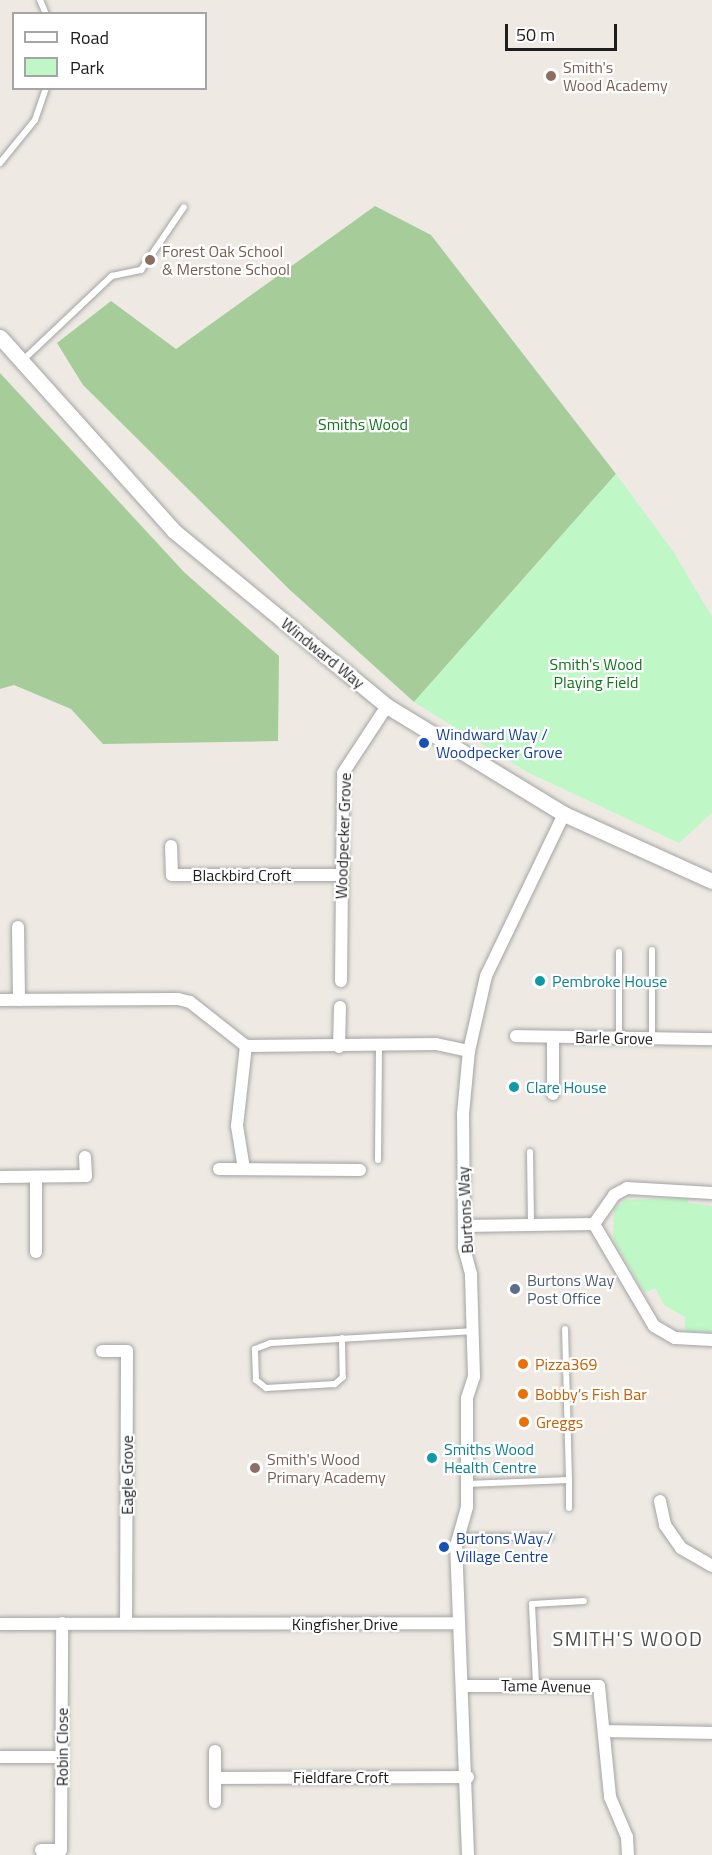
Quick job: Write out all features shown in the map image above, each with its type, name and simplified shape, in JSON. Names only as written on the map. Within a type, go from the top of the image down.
[{"type":"street","name":"Windward Way","points":[[0,337],[174,531],[387,706],[564,814],[712,882]]},
{"type":"street","name":"Woodpecker Grove","points":[[341,981],[340,875],[343,773],[387,706]]},
{"type":"street","name":"Burtons Way","points":[[458,1623],[459,1537],[466,1484],[471,1330],[471,1274],[464,1226],[469,1051],[486,976],[564,814]]},
{"type":"street","name":"Blackbird Croft","points":[[171,846],[172,875],[340,875]]},
{"type":"street","points":[[18,927],[19,1000]]},
{"type":"street","points":[[0,1000],[132,999],[190,1002],[246,1046],[339,1047],[436,1044],[469,1051]]},
{"type":"street","points":[[339,1047],[340,1006]]},
{"type":"street","name":"Barle Grove","points":[[516,1036],[712,1039]]},
{"type":"street","points":[[553,1037],[553,1094]]},
{"type":"street","points":[[244,1169],[237,1126],[246,1046]]},
{"type":"street","points":[[0,1177],[86,1176],[85,1157]]},
{"type":"street","points":[[219,1169],[360,1170]]},
{"type":"street","points":[[36,1177],[36,1252]]},
{"type":"street","points":[[594,1224],[614,1196],[627,1188],[712,1193]]},
{"type":"street","points":[[464,1226],[594,1224]]},
{"type":"street","points":[[594,1224],[654,1326],[675,1338],[712,1340]]},
{"type":"street","name":"Eagle Grove","points":[[102,1351],[127,1351],[126,1623]]},
{"type":"street","points":[[660,1501],[665,1525],[681,1548],[712,1566]]},
{"type":"street","name":"Robin Close","points":[[41,1850],[62,1850],[62,1623]]},
{"type":"street","points":[[458,1623],[468,1777],[468,1855]]},
{"type":"street","name":"Kingfisher Drive","points":[[0,1624],[458,1623]]},
{"type":"street","name":"Tame Avenue","points":[[463,1686],[536,1684],[599,1686],[608,1731],[610,1797],[627,1837],[628,1855]]},
{"type":"street","points":[[608,1731],[712,1733]]},
{"type":"street","points":[[215,1752],[215,1802]]},
{"type":"street","points":[[0,1757],[62,1757]]},
{"type":"street","name":"Fieldfare Croft","points":[[215,1778],[468,1777]]},
{"type":"lane","points":[[0,163],[35,120],[45,90]]},
{"type":"lane","points":[[22,362],[106,280],[141,270],[184,207]]},
{"type":"lane","points":[[652,950],[652,1038]]},
{"type":"lane","points":[[619,952],[619,1038]]},
{"type":"lane","points":[[378,1160],[379,1046]]},
{"type":"lane","points":[[530,1152],[531,1225]]},
{"type":"lane","points":[[565,1329],[570,1508]]},
{"type":"lane","points":[[342,1338],[343,1377],[335,1384],[266,1388],[256,1380],[255,1349],[271,1343],[342,1338],[471,1330]]},
{"type":"lane","points":[[466,1484],[569,1480]]},
{"type":"lane","points":[[459,1537],[550,1537]]},
{"type":"lane","points":[[536,1684],[532,1604],[584,1601]]},
{"type":"green space","name":"Smiths Wood","points":[[375,206],[431,235],[616,474],[414,702],[290,590],[83,385],[57,343],[111,301],[176,349]]},
{"type":"green space","points":[[0,373],[184,572],[279,656],[278,741],[103,744],[71,709],[14,685],[0,689]]},
{"type":"green space","name":"Smith's Wood Playing Field","points":[[616,474],[673,551],[712,617],[712,813],[679,843],[527,772],[414,702]]},
{"type":"green space","points":[[688,1198],[688,1203],[712,1206],[712,1332],[685,1332],[685,1317],[664,1305],[655,1288],[645,1293],[613,1239],[614,1209],[626,1200]]},
{"type":"place","name":"Smith's Wood Academy","points":[[551,76]]},
{"type":"place","name":"Forest Oak School & Merstone School","points":[[150,260]]},
{"type":"place","name":"Windward Way / Woodpecker Grove","points":[[424,743]]},
{"type":"place","name":"Pembroke House","points":[[540,981]]},
{"type":"place","name":"Clare House","points":[[514,1087]]},
{"type":"place","name":"Burtons Way Post Office","points":[[515,1289]]},
{"type":"place","name":"Pizza369","points":[[523,1364]]},
{"type":"place","name":"Bobby’s Fish Bar","points":[[523,1394]]},
{"type":"place","name":"Greggs","points":[[524,1422]]},
{"type":"place","name":"Smiths Wood Health Centre","points":[[432,1458]]},
{"type":"place","name":"Smith's Wood Primary Academy","points":[[255,1468]]},
{"type":"place","name":"Burtons Way / Village Centre","points":[[444,1547]]},
{"type":"district","name":"SMITH'S WOOD","points":[[628,1638]]}]
